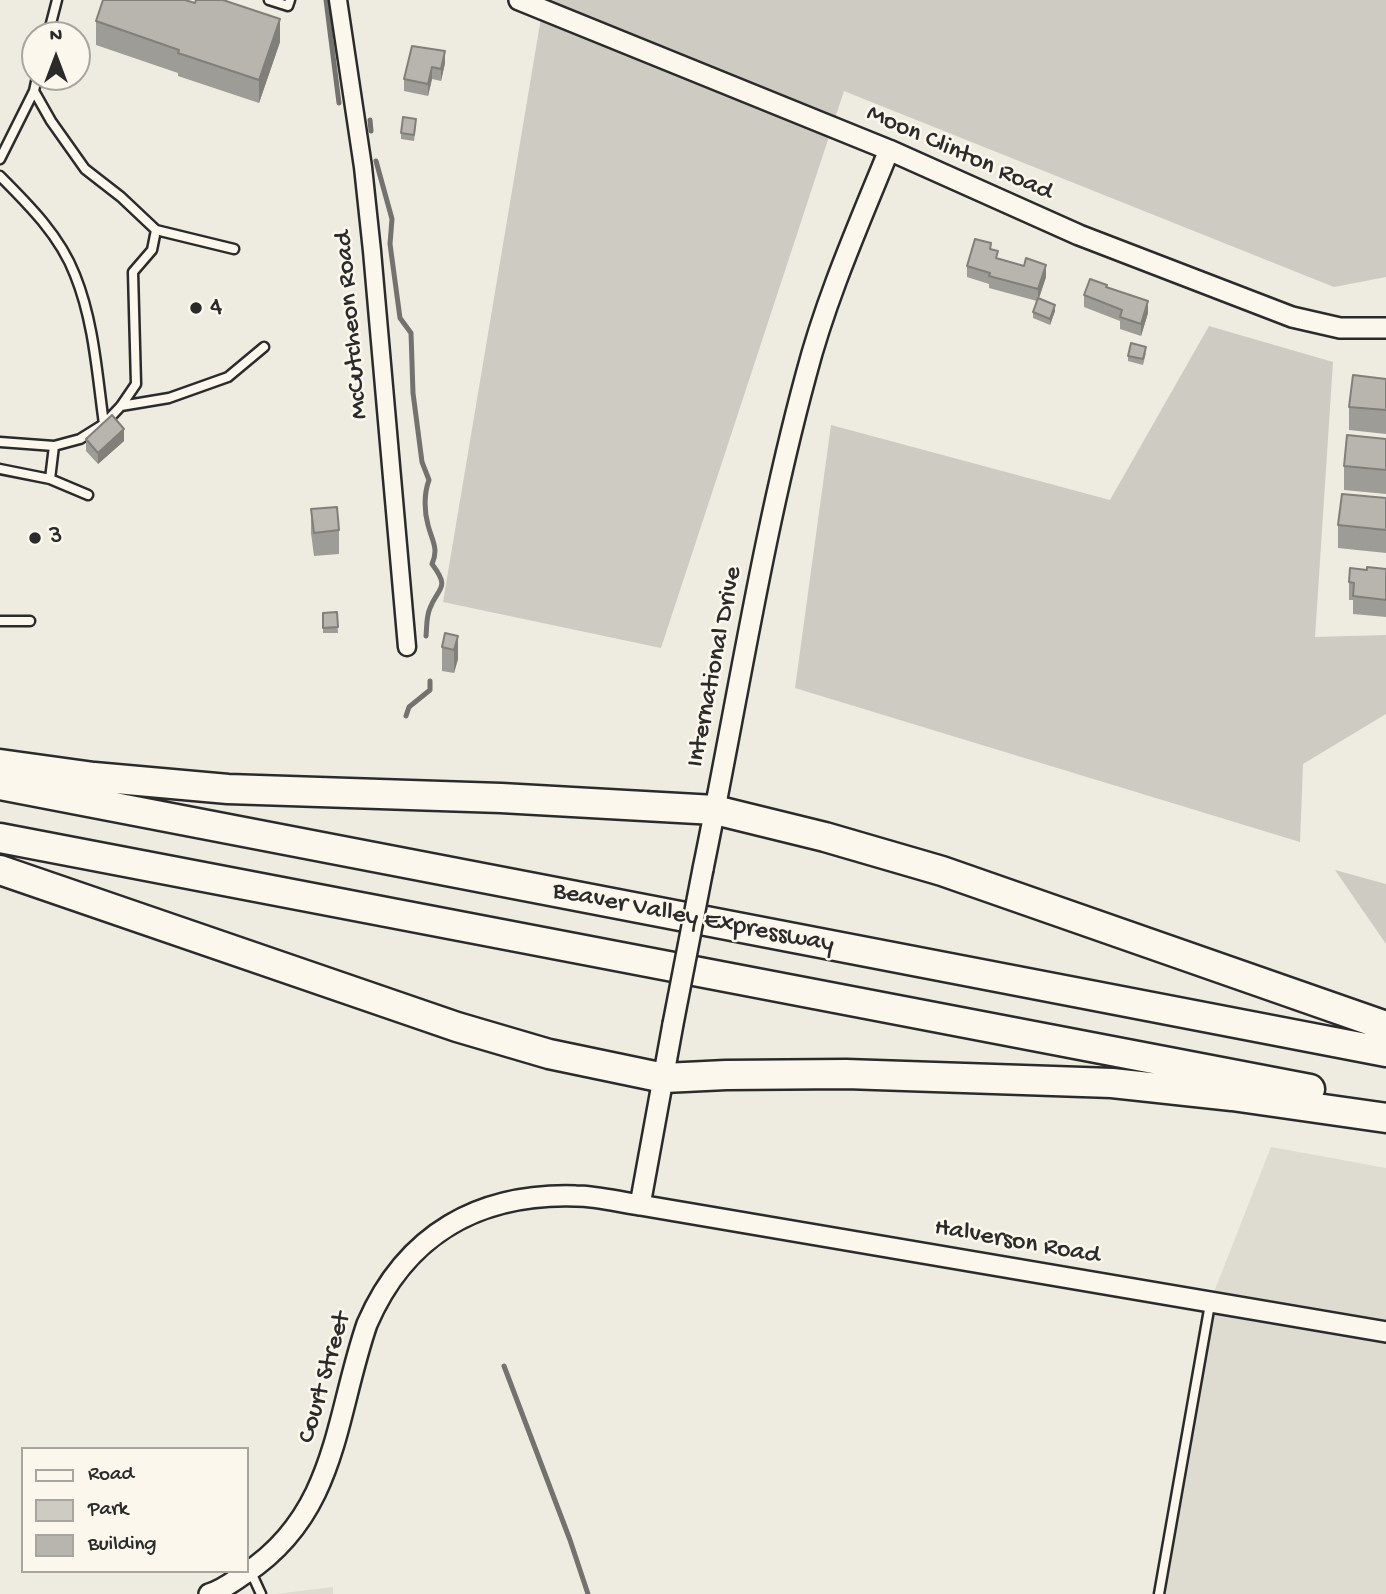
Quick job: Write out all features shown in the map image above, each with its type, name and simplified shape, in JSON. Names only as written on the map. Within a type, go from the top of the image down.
[{"type":"highway","points":[[0,764],[94,777],[228,789],[514,798],[715,810],[825,837],[942,871],[1386,1026]]},
{"type":"highway","name":"Beaver Valley Expressway","points":[[0,785],[1386,1052]]},
{"type":"highway","name":"Beaver Valley Expressway","points":[[0,838],[1386,1104]]},
{"type":"highway","points":[[0,870],[457,1027],[549,1054],[664,1078],[726,1074],[846,1074],[1112,1083],[1232,1096],[1386,1118]]},
{"type":"street","name":"McCutcheon Road","points":[[338,0],[363,167],[372,251],[407,648]]},
{"type":"street","name":"Moon Clinton Road","points":[[519,0],[889,150],[1079,235],[1293,317],[1340,328],[1386,328]]},
{"type":"street","name":"International Drive","points":[[640,1205],[774,509],[806,374],[828,306],[889,150]]},
{"type":"street","name":"Court Street","points":[[250,1570],[272,1556],[284,1543],[312,1501],[328,1466],[367,1324],[376,1304],[419,1247],[464,1216],[484,1208],[526,1198],[580,1196],[640,1205]]},
{"type":"street","name":"Halverson Road","points":[[640,1205],[1386,1332]]},
{"type":"street","name":"Court Street","points":[[209,1594],[245,1573]]},
{"type":"lane","points":[[52,21],[57,0]]},
{"type":"lane","points":[[269,0],[288,6],[290,0]]},
{"type":"lane","points":[[0,159],[34,91]]},
{"type":"lane","points":[[34,91],[51,121],[85,169],[121,197],[156,230],[234,249]]},
{"type":"lane","points":[[0,176],[32,208],[75,274],[91,332],[104,424]]},
{"type":"lane","points":[[0,442],[54,446],[80,439],[104,424],[121,406],[135,384],[134,272],[152,250],[156,230]]},
{"type":"lane","points":[[121,406],[169,398],[228,377],[264,347]]},
{"type":"lane","points":[[50,479],[54,446]]},
{"type":"lane","points":[[0,469],[50,479],[88,495]]},
{"type":"lane","points":[[0,621],[30,621]]},
{"type":"lane","points":[[1158,1594],[1210,1302]]},
{"type":"lane","points":[[250,1570],[261,1594]]},
{"type":"shaded area","points":[[1271,1147],[1386,1168],[1386,1594],[1159,1594],[1210,1302]]},
{"type":"shaded area","points":[[333,1587],[333,1594],[276,1594]]},
{"type":"green space","points":[[544,0],[1386,0],[1386,277],[1334,287],[844,91],[661,648],[443,602]]},
{"type":"green space","points":[[1209,326],[1333,362],[1315,637],[1386,635],[1386,714],[1303,764],[1300,842],[795,688],[831,425],[1110,500]]},
{"type":"green space","points":[[1335,870],[1386,884],[1386,944]]},
{"type":"building","points":[[103,0],[185,0],[195,3],[196,0],[223,0],[280,19],[259,80],[178,53],[179,50],[96,21]]},
{"type":"building","points":[[412,46],[445,51],[441,69],[432,67],[428,84],[404,79]]},
{"type":"building","points":[[403,117],[416,119],[414,135],[401,133]]},
{"type":"building","points":[[975,239],[991,243],[990,249],[998,251],[996,258],[1024,266],[1026,258],[1046,265],[1038,289],[989,276],[990,273],[967,266]]},
{"type":"building","points":[[1090,279],[1148,301],[1141,324],[1120,317],[1122,310],[1084,295]]},
{"type":"building","points":[[1038,298],[1055,305],[1050,319],[1033,312]]},
{"type":"building","points":[[1131,343],[1146,347],[1143,359],[1128,356]]},
{"type":"building","points":[[1353,375],[1386,379],[1386,410],[1349,407]]},
{"type":"building","points":[[112,415],[124,429],[98,453],[86,439]]},
{"type":"building","points":[[1347,435],[1386,439],[1386,470],[1344,466]]},
{"type":"building","points":[[1342,494],[1386,498],[1386,530],[1338,525]]},
{"type":"building","points":[[337,507],[339,530],[314,533],[311,509]]},
{"type":"building","points":[[1367,567],[1386,569],[1386,600],[1353,596],[1354,583],[1349,582],[1350,568],[1367,570]]},
{"type":"building","points":[[337,612],[338,627],[323,628],[323,613]]},
{"type":"building","points":[[445,633],[458,636],[454,650],[442,647]]},
{"type":"waterway","points":[[326,0],[339,103]]},
{"type":"waterway","points":[[370,120],[371,131]]},
{"type":"waterway","points":[[376,161],[392,219],[390,244],[400,318],[411,333],[413,393],[422,462],[429,480],[425,496],[428,525],[435,549],[432,564],[442,583],[429,611],[426,636]]},
{"type":"waterway","points":[[406,716],[409,707],[430,690],[430,681]]},
{"type":"waterway","points":[[504,1366],[588,1594]]},
{"type":"place","name":"4","points":[[196,308]]},
{"type":"place","name":"3","points":[[35,538]]}]
